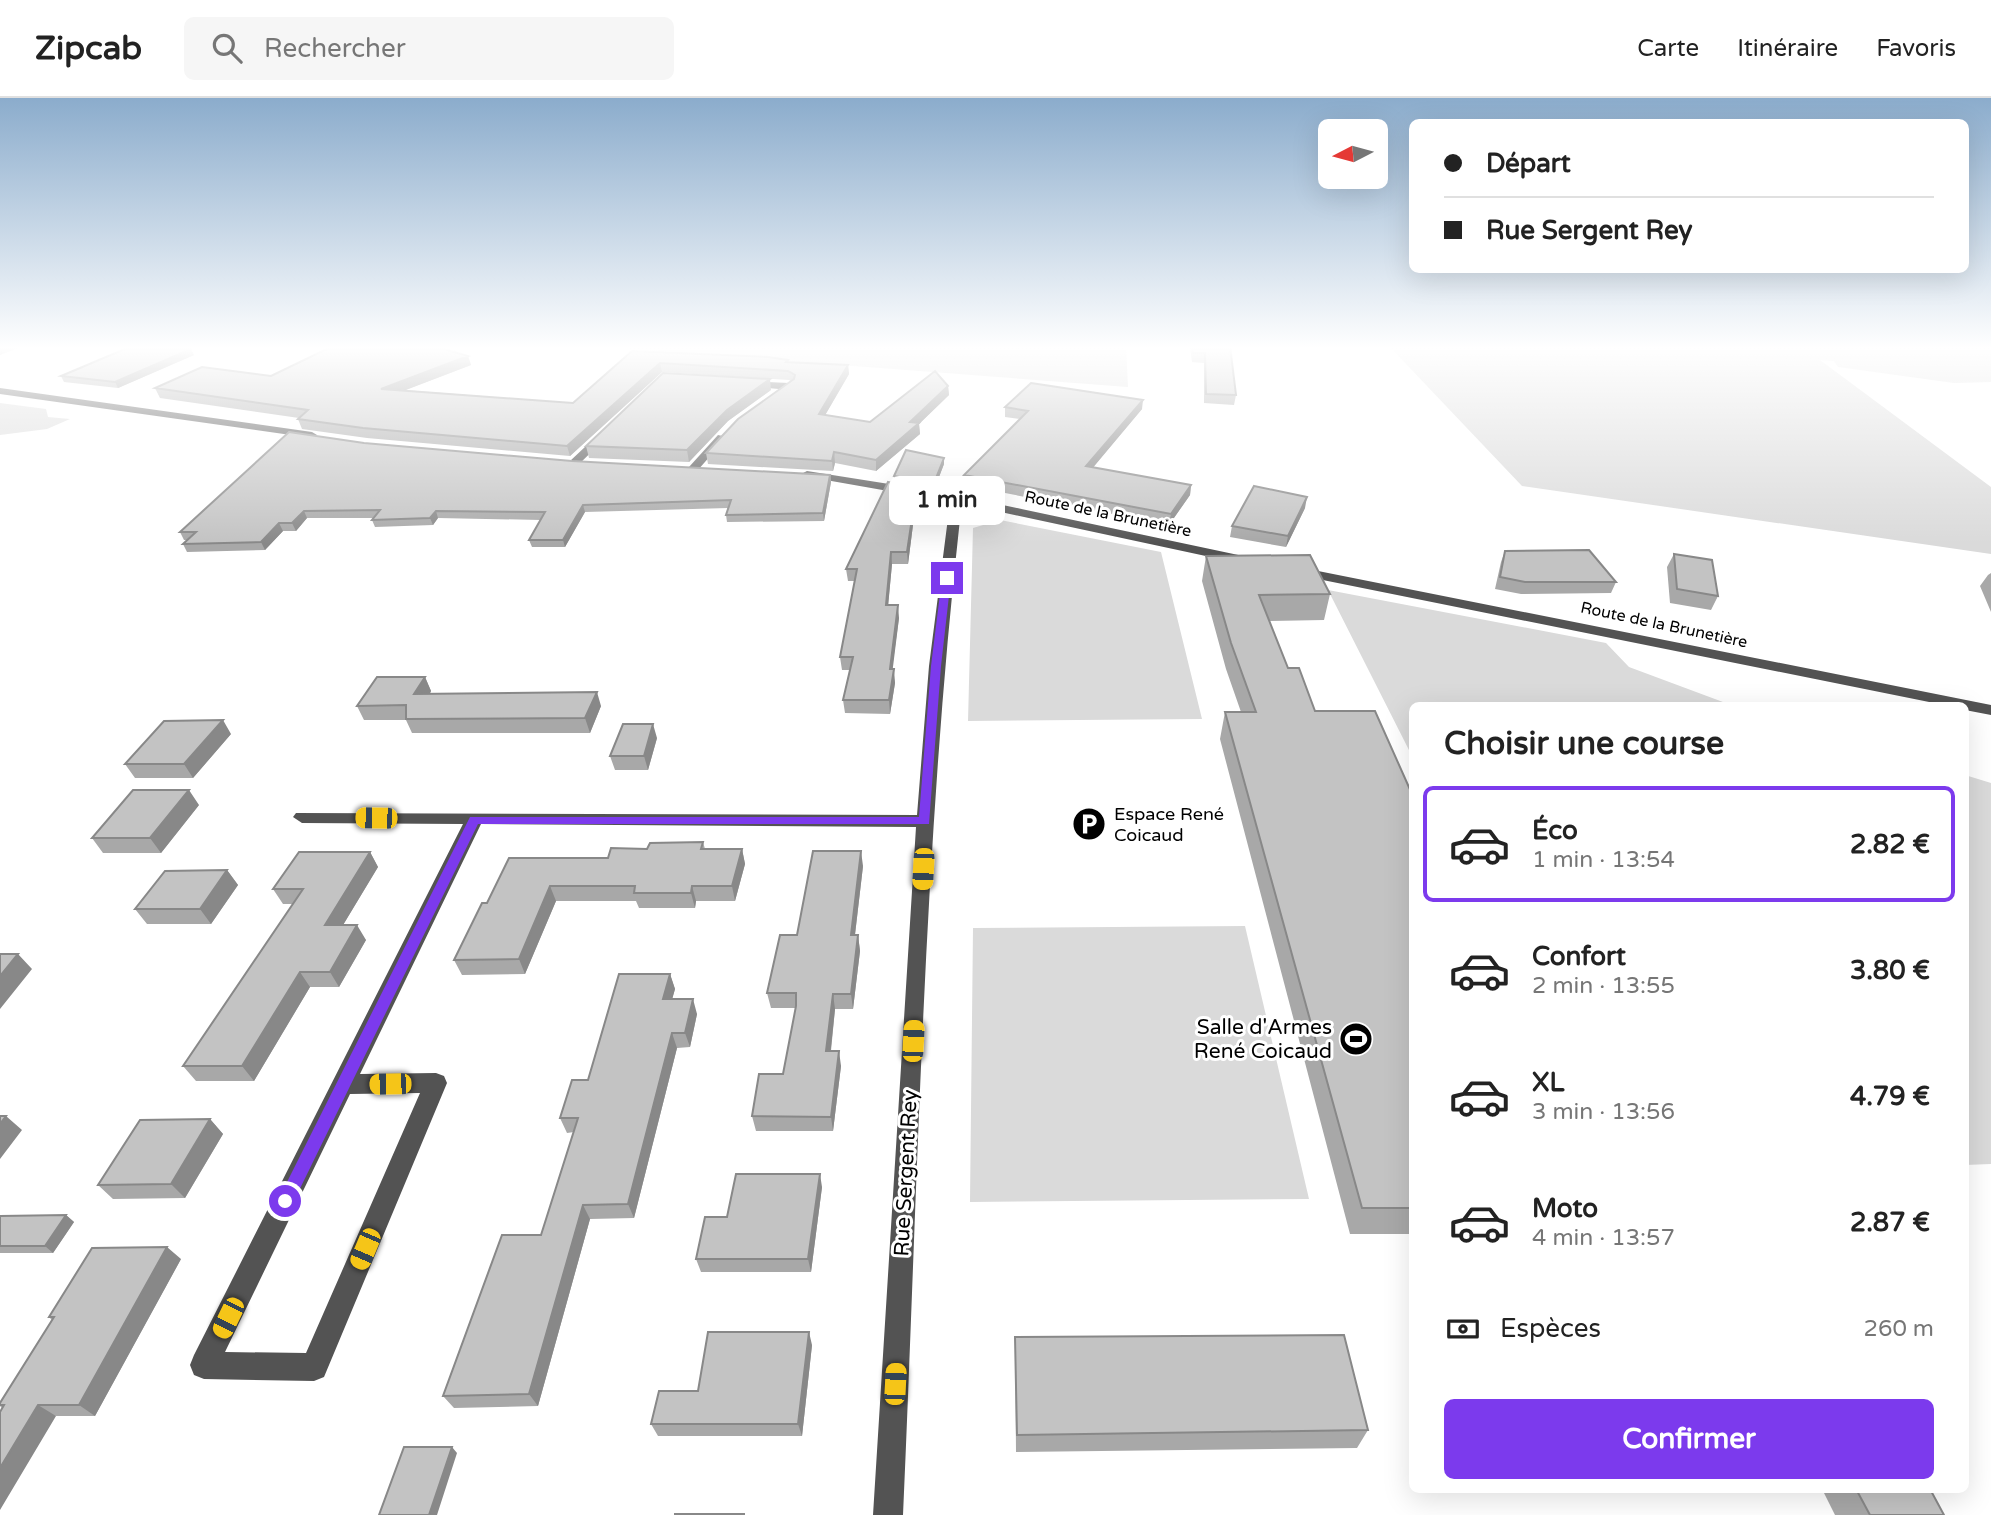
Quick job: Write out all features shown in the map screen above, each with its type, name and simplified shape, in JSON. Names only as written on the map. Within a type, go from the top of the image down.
[{"type":"street","points":[[148,412],[329,438]]},
{"type":"street","points":[[706,469],[688,469],[734,425]]},
{"type":"street","points":[[562,462],[580,463],[611,428]]},
{"type":"street","name":"Route de la Brunetière","points":[[796,473],[830,476],[970,503],[1254,562]]},
{"type":"street","name":"Rue Sergent Rey","points":[[888,1515],[925,821],[936,666],[954,518],[970,503]]},
{"type":"street","name":"Route de la Brunetière","points":[[1282,568],[1951,702]]},
{"type":"street","name":"Route de la Brunetière","points":[[1969,706],[1991,710]]},
{"type":"street","points":[[302,817],[925,821]]},
{"type":"street","points":[[343,1084],[436,1083],[314,1367],[205,1365],[343,1084],[474,820]]},
{"type":"shaded area","points":[[0,412],[47,412],[48,417],[70,419],[47,429],[0,435]]},
{"type":"shaded area","points":[[1452,412],[1890,412],[1991,487],[1991,554],[1522,486]]},
{"type":"shaded area","points":[[1000,520],[1161,552],[1202,719],[968,721],[973,528]]},
{"type":"shaded area","points":[[1328,590],[1606,643],[1629,667],[1723,702],[1409,702],[1409,750]]},
{"type":"shaded area","points":[[1969,776],[1991,783],[1991,1164],[1969,1165]]},
{"type":"shaded area","points":[[1245,926],[1309,1199],[970,1202],[973,928]]},
{"type":"building","points":[[306,412],[605,412],[567,446],[363,428],[298,419]]},
{"type":"building","points":[[622,412],[725,412],[687,450],[586,446]]},
{"type":"building","points":[[748,412],[820,412],[819,414],[870,422],[883,412],[920,412],[910,422],[919,423],[876,460],[834,452],[832,461],[706,453]]},
{"type":"building","points":[[1027,412],[1133,412],[1086,466],[1191,485],[1171,514],[964,475]]},
{"type":"building","points":[[289,432],[364,443],[572,461],[830,475],[823,513],[726,515],[731,500],[583,505],[563,540],[529,540],[545,512],[436,511],[430,518],[372,520],[380,510],[304,511],[292,523],[279,523],[261,542],[183,544],[196,532],[180,532]]},
{"type":"building","points":[[906,450],[944,458],[934,483],[894,476]]},
{"type":"building","points":[[888,482],[929,490],[923,506],[914,505],[907,552],[891,552],[886,605],[898,605],[889,700],[843,700],[853,657],[840,657],[857,569],[846,569]]},
{"type":"building","points":[[1254,486],[1307,497],[1288,536],[1232,526]]},
{"type":"building","points":[[1589,550],[1616,582],[1525,582],[1500,577],[1505,551]]},
{"type":"building","points":[[1674,554],[1712,560],[1718,596],[1677,589]]},
{"type":"building","name":"Salle d'Armes René Coicaud","points":[[1310,555],[1330,594],[1259,595],[1288,668],[1299,668],[1315,711],[1375,711],[1409,787],[1409,1208],[1362,1208],[1225,712],[1256,712],[1231,643],[1206,556]]},
{"type":"building","points":[[377,677],[425,677],[414,694],[597,692],[585,718],[406,719],[406,705],[357,706]]},
{"type":"building","points":[[223,720],[184,764],[125,764],[164,721]]},
{"type":"building","points":[[623,724],[653,724],[644,756],[610,756]]},
{"type":"building","points":[[133,790],[189,790],[150,838],[92,838]]},
{"type":"building","points":[[703,842],[701,849],[742,849],[732,886],[692,886],[691,893],[634,893],[635,886],[550,886],[519,959],[454,960],[482,903],[487,903],[509,858],[608,858],[611,848],[647,849],[650,843]]},
{"type":"building","points":[[813,851],[861,851],[851,935],[858,935],[851,994],[833,994],[826,1051],[839,1051],[831,1117],[752,1116],[759,1074],[783,1074],[796,993],[767,993],[780,935],[797,935]]},
{"type":"building","points":[[299,852],[370,852],[325,925],[357,925],[330,972],[300,972],[242,1066],[183,1066],[303,889],[273,889]]},
{"type":"building","points":[[227,870],[200,909],[135,909],[165,871]]},
{"type":"building","points":[[0,954],[18,954],[0,976]]},
{"type":"building","points":[[619,974],[670,974],[663,999],[693,999],[685,1033],[672,1033],[628,1204],[583,1205],[529,1394],[443,1396],[502,1235],[541,1235],[578,1118],[560,1118],[572,1080],[588,1080]]},
{"type":"building","points":[[210,1119],[171,1184],[98,1185],[140,1120]]},
{"type":"building","points":[[736,1174],[820,1174],[808,1259],[696,1259],[705,1217],[727,1217]]},
{"type":"building","points":[[66,1215],[45,1246],[0,1246],[0,1216]]},
{"type":"building","points":[[167,1247],[79,1405],[38,1405],[0,1468],[0,1412],[4,1405],[0,1403],[54,1317],[49,1317],[92,1248]]},
{"type":"building","points":[[708,1332],[809,1332],[798,1424],[651,1424],[659,1391],[698,1391]]},
{"type":"building","points":[[1344,1335],[1368,1430],[1017,1435],[1015,1337]]},
{"type":"building","points":[[404,1447],[452,1447],[429,1515],[379,1515]]},
{"type":"building","points":[[1858,1493],[1932,1493],[1944,1515],[1870,1515]]},
{"type":"building","points":[[674,1514],[744,1514],[744,1515]]},
{"type":"place","name":"Espace René Coicaud","points":[[1089,824]]},
{"type":"place","name":"Salle d'Armes René Coicaud","points":[[1356,1039]]},
{"type":"route","points":[[285,1201],[474,820],[925,821],[936,666],[947,578]]}]
